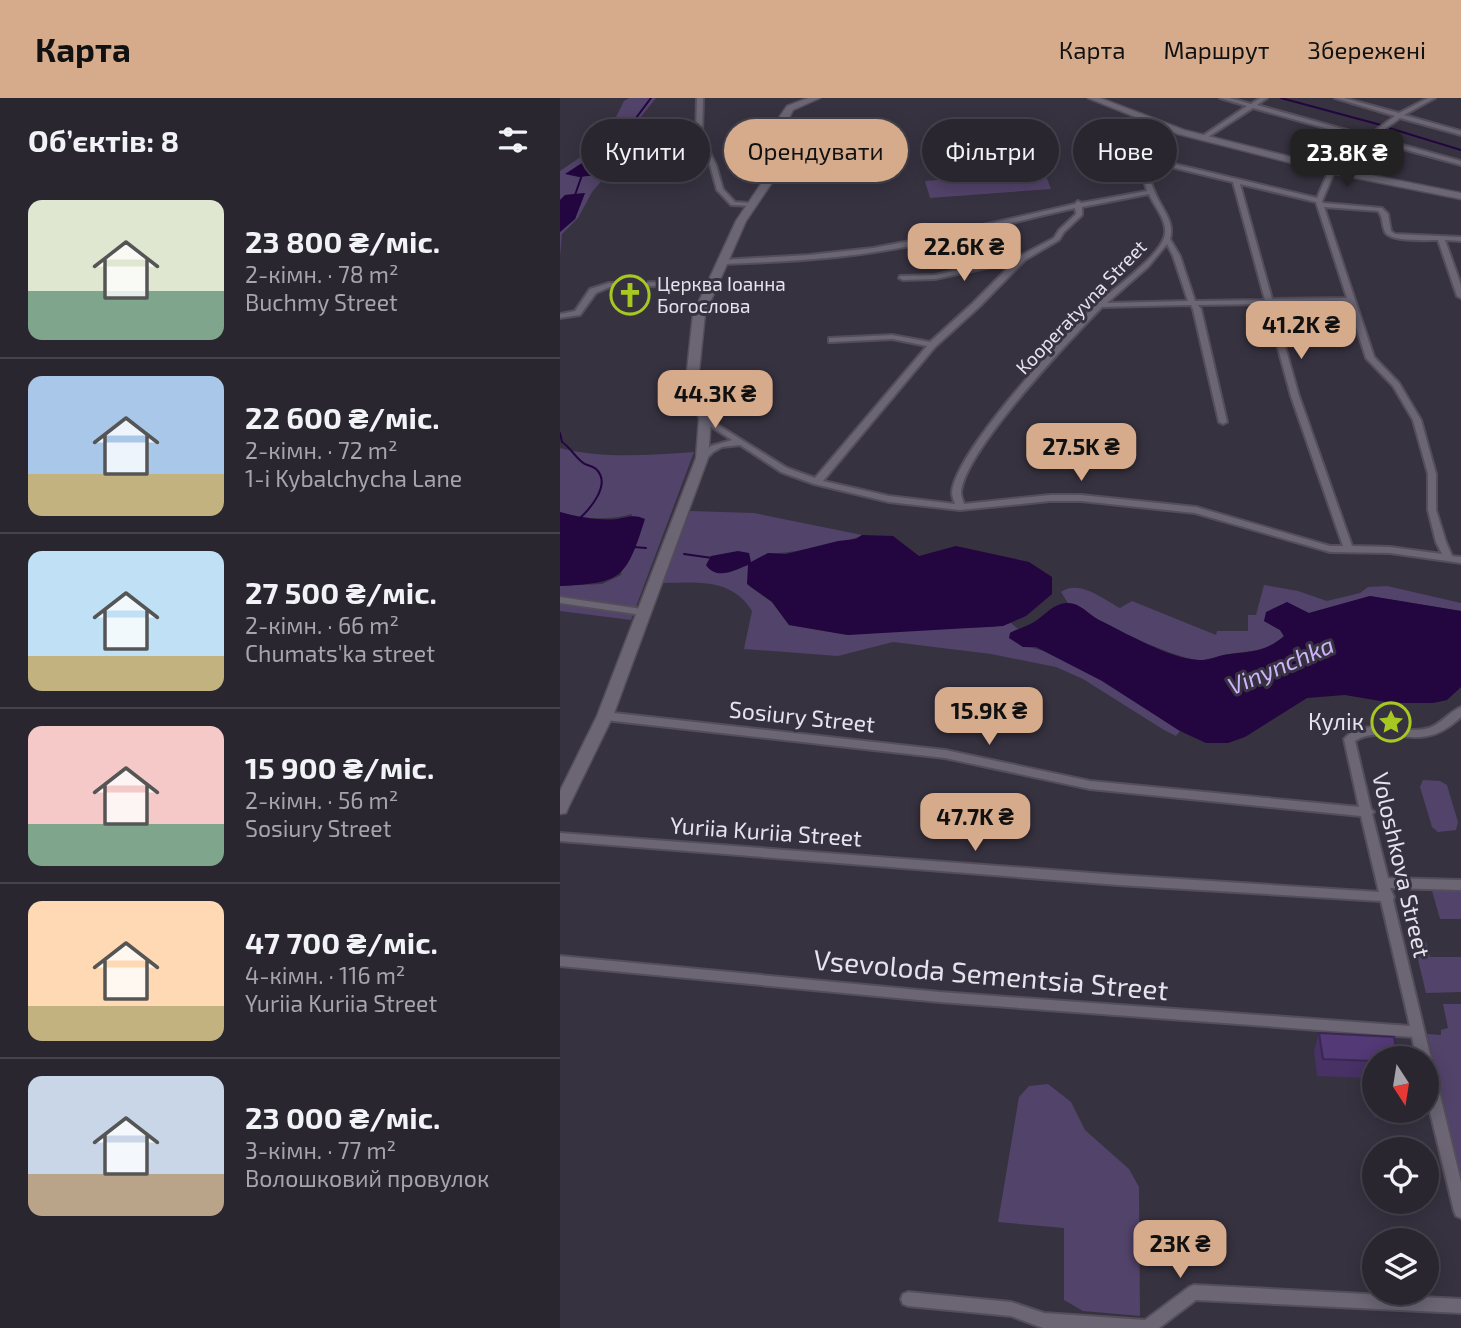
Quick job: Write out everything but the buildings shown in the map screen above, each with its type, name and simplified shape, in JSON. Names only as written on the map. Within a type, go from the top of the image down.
[{"type":"street","points":[[699,119],[700,98]]},
{"type":"street","points":[[560,808],[606,716],[642,612],[702,458],[705,419],[694,387],[693,372],[699,314],[750,205],[770,178],[785,116],[790,108],[816,98]]},
{"type":"street","points":[[1092,98],[1148,119]]},
{"type":"street","points":[[1223,98],[1461,163]]},
{"type":"street","points":[[1203,138],[1265,98]]},
{"type":"street","points":[[1338,98],[1461,132]]},
{"type":"street","points":[[1431,98],[1401,115],[1334,164],[1320,203],[1370,358],[1396,385],[1417,420],[1432,474],[1432,510],[1449,559]]},
{"type":"street","points":[[1177,130],[1331,170],[1461,196]]},
{"type":"street","points":[[710,159],[723,196],[737,205],[750,205]]},
{"type":"street","points":[[1177,167],[1320,203],[1380,209],[1385,214],[1388,232],[1392,236],[1461,239]]},
{"type":"street","points":[[1236,181],[1296,396],[1348,547]]},
{"type":"street","name":"Kooperatyvna Street","points":[[960,507],[957,491],[976,449],[1042,367],[1167,239],[1167,227],[1147,182]]},
{"type":"street","points":[[724,262],[807,258],[892,248],[1079,204],[1150,192]]},
{"type":"street","points":[[903,278],[935,277],[1022,258],[1057,239],[1061,231],[1079,215],[1079,204]]},
{"type":"street","points":[[1441,238],[1461,296]]},
{"type":"street","points":[[1167,239],[1177,252],[1192,304],[1197,309],[1223,422]]},
{"type":"street","points":[[817,482],[932,345],[1022,258]]},
{"type":"street","points":[[560,316],[577,313],[593,291],[609,285],[712,284]]},
{"type":"street","points":[[1100,305],[1352,300]]},
{"type":"street","points":[[832,340],[891,337],[932,345]]},
{"type":"street","points":[[705,419],[784,470],[817,482],[889,499],[960,507],[1050,498],[1081,498],[1196,510],[1316,546],[1390,550],[1461,560]]},
{"type":"street","points":[[702,458],[720,444],[743,443]]},
{"type":"street","points":[[560,600],[642,612]]},
{"type":"street","name":"Voloshkova Street","points":[[1421,1046],[1349,739],[1365,731],[1406,734],[1432,731],[1447,724],[1461,711]]},
{"type":"street","name":"Sosiury Street","points":[[606,716],[945,754],[1090,785],[1368,812]]},
{"type":"street","name":"Yuriia Kuriia Street","points":[[560,837],[1118,880],[1388,897]]},
{"type":"street","points":[[1384,883],[1461,885]]},
{"type":"street","name":"Vsevoloda Sementsia Street","points":[[560,961],[940,997],[1418,1032]]},
{"type":"street","points":[[1439,1120],[1461,1211]]},
{"type":"street","points":[[908,1299],[1011,1309],[1044,1321],[1147,1328],[1194,1292],[1461,1306]]},
{"type":"shaded area","points":[[629,98],[656,98],[639,119],[615,119],[624,101]]},
{"type":"shaded area","points":[[581,157],[581,164],[566,174],[581,170],[581,182],[601,182],[578,218],[562,234],[560,257],[560,232],[575,219],[585,193],[565,195],[560,200],[560,171]]},
{"type":"shaded area","points":[[925,182],[1048,182],[1051,189],[930,198]]},
{"type":"shaded area","points":[[560,448],[610,455],[694,452],[631,620],[560,611],[560,586],[602,584],[621,575],[632,514],[596,518],[560,512]]},
{"type":"shaded area","points":[[690,511],[754,513],[862,535],[818,547],[773,553],[749,586],[772,602],[789,625],[847,635],[894,630],[994,627],[1011,623],[1018,629],[1010,633],[1023,647],[1041,650],[1082,668],[1180,731],[1176,736],[1164,730],[1083,679],[1056,667],[991,654],[893,642],[838,656],[744,649],[752,611],[734,592],[712,584],[661,583]]},
{"type":"shaded area","points":[[1264,585],[1298,591],[1327,601],[1360,593],[1368,587],[1387,586],[1461,603],[1461,611],[1370,596],[1309,613],[1264,621],[1280,630],[1284,637],[1263,648],[1202,660],[1179,656],[1133,637],[1068,603],[1061,592],[1083,589],[1120,608],[1132,601],[1216,635],[1217,631],[1248,631],[1248,615],[1256,615]]},
{"type":"shaded area","points":[[1423,780],[1440,781],[1447,785],[1458,822],[1456,830],[1438,832],[1432,827],[1420,787]]},
{"type":"shaded area","points":[[1431,887],[1461,887],[1461,919],[1440,919]]},
{"type":"shaded area","points":[[1426,942],[1430,957],[1461,957],[1461,992],[1426,993],[1414,943]]},
{"type":"shaded area","points":[[1443,1004],[1461,1004],[1461,1178],[1439,1085],[1439,1046],[1430,1046],[1427,1034],[1441,1035],[1441,1030],[1448,1028]]},
{"type":"shaded area","points":[[1048,1084],[1071,1102],[1085,1130],[1129,1169],[1139,1187],[1140,1316],[1083,1311],[1064,1300],[1064,1228],[998,1222],[1019,1097],[1029,1086]]},
{"type":"water","points":[[581,164],[581,177],[565,174]]},
{"type":"water","points":[[585,193],[575,219],[560,232],[560,200],[565,195]]},
{"type":"water","points":[[560,512],[596,519],[634,516],[645,519],[632,554],[619,574],[597,583],[560,586]]},
{"type":"water","points":[[862,535],[893,536],[919,556],[956,546],[1029,562],[1052,577],[1052,594],[1026,616],[1003,626],[848,635],[789,625],[772,602],[747,584],[748,565],[721,573],[710,570],[706,565],[711,556],[738,551],[749,553],[751,562],[768,553],[786,554],[856,539]]},
{"type":"water","points":[[1370,596],[1461,611],[1461,687],[1447,700],[1433,703],[1392,703],[1345,695],[1307,698],[1245,737],[1228,743],[1206,743],[1180,731],[1102,681],[1036,647],[1023,647],[1009,638],[1010,633],[1034,622],[1053,608],[1071,603],[1080,606],[1099,620],[1161,650],[1186,658],[1206,660],[1258,650],[1284,636],[1280,630],[1264,621],[1266,612],[1287,602],[1309,613]]},
{"type":"waterway","points":[[635,119],[651,98]]},
{"type":"waterway","points":[[1281,98],[1381,125]]},
{"type":"waterway","points":[[1389,128],[1461,150]]},
{"type":"waterway","points":[[575,195],[581,178]]},
{"type":"waterway","points":[[560,433],[562,442],[601,476],[602,483],[597,496],[579,519]]},
{"type":"waterway","points":[[633,547],[646,548]]},
{"type":"waterway","name":"Vinynchka","points":[[684,554],[712,558]]},
{"type":"place","name":"Церква Іоанна Богослова","points":[[630,295]]},
{"type":"place","name":"Кулік","points":[[1391,722]]}]
